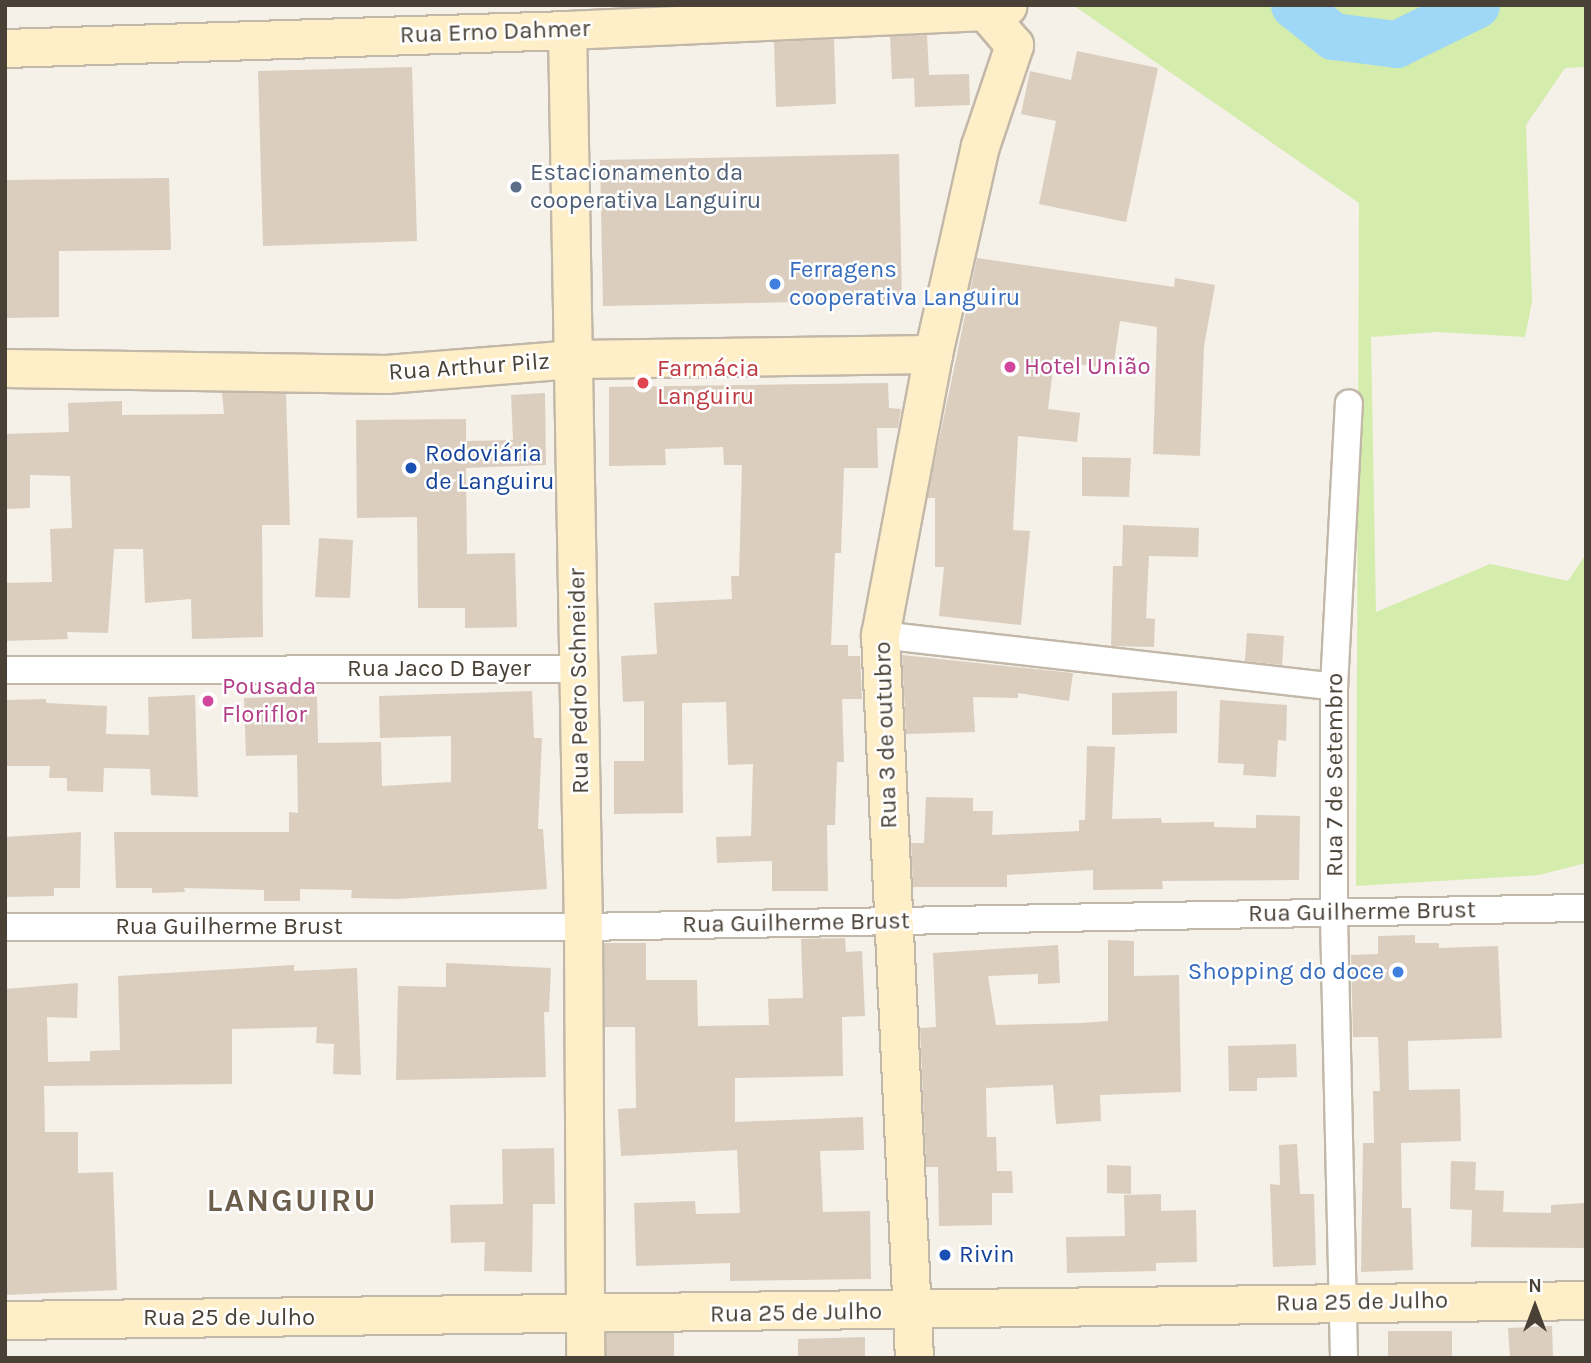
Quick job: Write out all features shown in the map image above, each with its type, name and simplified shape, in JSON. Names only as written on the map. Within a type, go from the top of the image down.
[{"type":"main road","name":"Rua 3 de outubro","points":[[914,1358],[880,635],[933,354],[980,146],[1014,45],[1033,5]]},
{"type":"main road","points":[[997,8],[1014,45]]},
{"type":"main road","name":"Rua Erno Dahmer","points":[[5,48],[568,18],[997,8]]},
{"type":"main road","name":"Rua Pedro Schneider","points":[[568,18],[580,669],[585,1358]]},
{"type":"main road","name":"Rua Arthur Pilz","points":[[5,368],[386,374],[574,359],[933,354]]},
{"type":"main road","name":"Rua 25 de Julho","points":[[5,1320],[911,1311],[1343,1301],[1586,1300]]},
{"type":"street","name":"Rua 7 de Setembro","points":[[1344,1358],[1334,912],[1334,687],[1349,403]]},
{"type":"street","points":[[880,635],[1334,687]]},
{"type":"street","name":"Rua Jaco D Bayer","points":[[5,670],[580,669]]},
{"type":"street","name":"Rua Guilherme Brust","points":[[5,927],[583,927],[1586,908]]},
{"type":"green space","points":[[1073,5],[1586,5],[1586,67],[1565,68],[1526,125],[1532,302],[1525,337],[1437,332],[1371,337],[1376,612],[1490,564],[1568,581],[1586,554],[1586,863],[1539,875],[1356,886],[1359,203]]},
{"type":"building","points":[[927,35],[929,75],[969,74],[970,105],[915,107],[914,78],[892,79],[890,36]]},
{"type":"building","points":[[834,39],[836,104],[776,107],[774,42]]},
{"type":"building","points":[[1077,51],[1158,68],[1126,222],[1039,204],[1056,121],[1021,114],[1030,71],[1071,80]]},
{"type":"building","points":[[412,67],[417,241],[263,246],[258,71]]},
{"type":"building","points":[[899,154],[902,300],[603,306],[600,160]]},
{"type":"building","points":[[169,178],[171,250],[59,251],[59,317],[5,318],[5,180]]},
{"type":"building","points":[[977,258],[1174,287],[1175,278],[1215,285],[1204,346],[1200,456],[1153,454],[1157,327],[1120,321],[1113,369],[1054,361],[1048,409],[1080,413],[1077,442],[1018,436],[1013,530],[1030,531],[1021,625],[939,616],[944,567],[935,567],[935,498],[927,498]]},
{"type":"building","points":[[888,383],[889,408],[901,409],[898,428],[877,428],[878,468],[844,468],[841,553],[835,553],[831,645],[848,645],[848,656],[860,656],[862,699],[842,699],[844,762],[837,762],[835,825],[827,825],[828,891],[772,891],[772,861],[717,863],[716,837],[751,836],[753,764],[728,765],[726,702],[682,703],[683,813],[614,814],[614,761],[644,761],[644,701],[623,702],[621,656],[657,654],[654,603],[732,599],[731,576],[739,576],[742,465],[724,465],[723,447],[665,449],[666,465],[609,466],[609,387]]},
{"type":"building","points":[[222,392],[286,393],[290,525],[262,525],[263,637],[192,639],[191,599],[145,603],[143,549],[114,549],[108,633],[67,632],[68,639],[5,641],[5,583],[52,582],[50,529],[72,528],[70,476],[30,475],[30,508],[5,509],[5,434],[69,432],[68,403],[122,401],[122,415],[224,414]]},
{"type":"building","points":[[545,393],[546,465],[466,468],[467,554],[515,553],[517,627],[465,628],[465,608],[418,608],[417,517],[357,518],[356,420],[466,419],[466,441],[513,440],[511,395]]},
{"type":"building","points":[[1082,457],[1131,458],[1129,497],[1082,496]]},
{"type":"building","points":[[1123,525],[1199,528],[1198,557],[1149,556],[1146,618],[1155,619],[1154,647],[1111,646],[1113,566],[1122,566]]},
{"type":"building","points":[[319,538],[353,540],[350,598],[315,597]]},
{"type":"building","points":[[1247,633],[1284,636],[1282,665],[1245,661]]},
{"type":"building","points":[[902,655],[1073,673],[1069,701],[1018,693],[1018,698],[973,697],[975,732],[906,734]]},
{"type":"building","points":[[532,691],[534,738],[542,738],[538,829],[543,829],[547,889],[397,899],[351,898],[352,890],[300,889],[300,901],[264,901],[264,890],[184,888],[185,892],[152,893],[152,888],[116,888],[114,832],[289,832],[289,812],[298,813],[297,755],[246,756],[244,698],[317,696],[318,743],[381,742],[382,786],[451,782],[451,736],[380,738],[379,696]]},
{"type":"building","points":[[1177,691],[1177,733],[1112,735],[1112,693]]},
{"type":"building","points":[[195,695],[198,797],[151,795],[150,769],[104,768],[103,792],[67,791],[67,778],[49,778],[50,766],[7,766],[5,700],[46,699],[46,703],[107,706],[106,734],[149,735],[148,697]]},
{"type":"building","points":[[1220,700],[1287,705],[1286,741],[1278,740],[1276,777],[1243,775],[1244,764],[1218,763]]},
{"type":"building","points":[[1087,746],[1115,747],[1112,819],[1161,818],[1162,823],[1214,822],[1214,827],[1256,828],[1256,815],[1300,816],[1299,880],[1162,881],[1163,889],[1093,890],[1093,870],[1007,875],[1007,887],[913,887],[911,843],[924,843],[926,797],[973,798],[973,811],[993,811],[992,835],[1079,831],[1079,820],[1085,820]]},
{"type":"building","points":[[81,832],[80,888],[54,888],[54,896],[5,897],[5,837]]},
{"type":"building","points":[[1415,935],[1415,943],[1439,943],[1439,948],[1498,946],[1502,1038],[1408,1041],[1409,1090],[1460,1089],[1461,1141],[1401,1143],[1402,1208],[1411,1208],[1413,1270],[1361,1272],[1363,1143],[1374,1143],[1373,1091],[1380,1091],[1378,1037],[1353,1037],[1351,955],[1378,954],[1378,936]]},
{"type":"building","points":[[845,938],[846,952],[862,951],[865,1016],[842,1017],[843,1076],[735,1078],[735,1122],[863,1117],[864,1150],[820,1151],[823,1212],[870,1211],[871,1279],[730,1281],[730,1263],[636,1266],[634,1203],[695,1201],[696,1214],[740,1213],[737,1150],[621,1156],[618,1109],[636,1108],[635,1027],[604,1027],[604,943],[646,943],[646,980],[697,980],[698,1026],[769,1025],[768,999],[803,998],[801,939]]},
{"type":"building","points":[[1108,940],[1134,941],[1134,976],[1179,975],[1181,1092],[1100,1095],[1101,1121],[1056,1124],[1053,1085],[986,1088],[987,1137],[996,1137],[997,1171],[1012,1171],[1013,1193],[992,1193],[992,1225],[939,1226],[938,1167],[926,1167],[920,1028],[936,1027],[933,953],[1058,945],[1060,983],[1038,984],[1038,974],[988,976],[996,1025],[1082,1023],[1108,1021]]},
{"type":"building","points":[[446,963],[551,968],[549,1012],[544,1012],[546,1077],[396,1080],[398,986],[446,987]]},
{"type":"building","points":[[294,965],[294,971],[357,968],[361,1075],[333,1074],[334,1044],[316,1043],[317,1027],[232,1029],[232,1084],[44,1086],[45,1132],[78,1132],[78,1173],[113,1172],[117,1290],[5,1295],[5,989],[78,983],[77,1018],[47,1017],[48,1062],[90,1061],[90,1051],[120,1050],[118,976]]},
{"type":"building","points":[[1296,1044],[1297,1077],[1257,1078],[1257,1091],[1229,1091],[1228,1046]]},
{"type":"building","points":[[1297,1144],[1300,1194],[1314,1194],[1316,1265],[1273,1267],[1270,1184],[1280,1185],[1279,1145]]},
{"type":"building","points":[[554,1148],[555,1204],[533,1204],[532,1272],[484,1271],[485,1242],[451,1243],[450,1205],[503,1204],[502,1149]]},
{"type":"building","points":[[1451,1161],[1476,1162],[1475,1190],[1504,1191],[1503,1212],[1551,1213],[1551,1205],[1586,1203],[1586,1248],[1471,1247],[1472,1210],[1450,1209]]},
{"type":"building","points":[[1107,1165],[1131,1166],[1131,1194],[1107,1193]]},
{"type":"building","points":[[1161,1194],[1161,1211],[1196,1210],[1197,1262],[1156,1263],[1156,1271],[1067,1273],[1066,1237],[1125,1236],[1124,1195]]},
{"type":"building","points":[[1552,1326],[1553,1356],[1510,1358],[1508,1328]]},
{"type":"building","points":[[1388,1331],[1452,1331],[1452,1358],[1388,1358]]},
{"type":"building","points":[[606,1333],[674,1333],[674,1358],[606,1358]]},
{"type":"building","points":[[865,1337],[865,1358],[798,1358],[798,1339]]},
{"type":"waterway","points":[[1294,5],[1333,36],[1396,44],[1476,5]]},
{"type":"place","name":"Estacionamento da cooperativa Languiru","points":[[516,187]]},
{"type":"place","name":"Ferragens cooperativa Languiru","points":[[775,284]]},
{"type":"place","name":"Hotel União","points":[[1010,367]]},
{"type":"place","name":"Farmácia Languiru","points":[[643,383]]},
{"type":"place","name":"Rodoviária de Languiru","points":[[411,468]]},
{"type":"place","name":"Pousada Floriflor","points":[[208,701]]},
{"type":"place","name":"Shopping do doce","points":[[1398,972]]},
{"type":"place","name":"Rivin","points":[[945,1255]]},
{"type":"district","name":"LANGUIRU","points":[[292,1201]]}]
